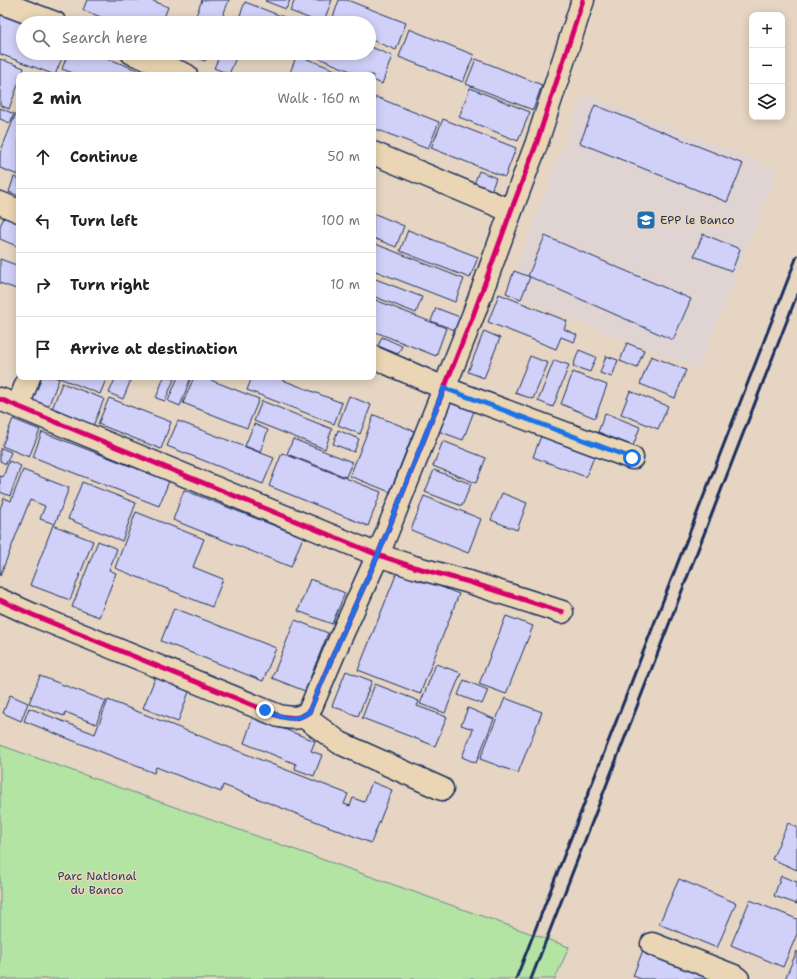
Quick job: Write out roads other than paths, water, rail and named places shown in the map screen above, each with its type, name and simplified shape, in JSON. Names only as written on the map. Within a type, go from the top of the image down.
[{"type":"street","points":[[0,600],[40,618],[279,716],[295,719],[309,712],[378,555],[474,313],[536,145],[583,0]]},
{"type":"street","points":[[0,2],[37,16]]},
{"type":"street","points":[[143,63],[175,72]]},
{"type":"street","points":[[376,154],[511,211]]},
{"type":"street","points":[[0,203],[16,210]]},
{"type":"street","points":[[376,357],[444,388],[632,458]]},
{"type":"street","points":[[27,380],[9,403],[378,555],[562,612]]},
{"type":"street","points":[[303,716],[340,743],[442,789]]},
{"type":"street","points":[[652,944],[734,976],[738,979]]},
{"type":"railway","points":[[516,979],[797,256]]},
{"type":"railway","points":[[531,979],[797,295]]},
{"type":"place","name":"EPP le Banco","points":[[646,220]]},
{"type":"park label","name":"Parc National du Banco","points":[[97,883]]}]
